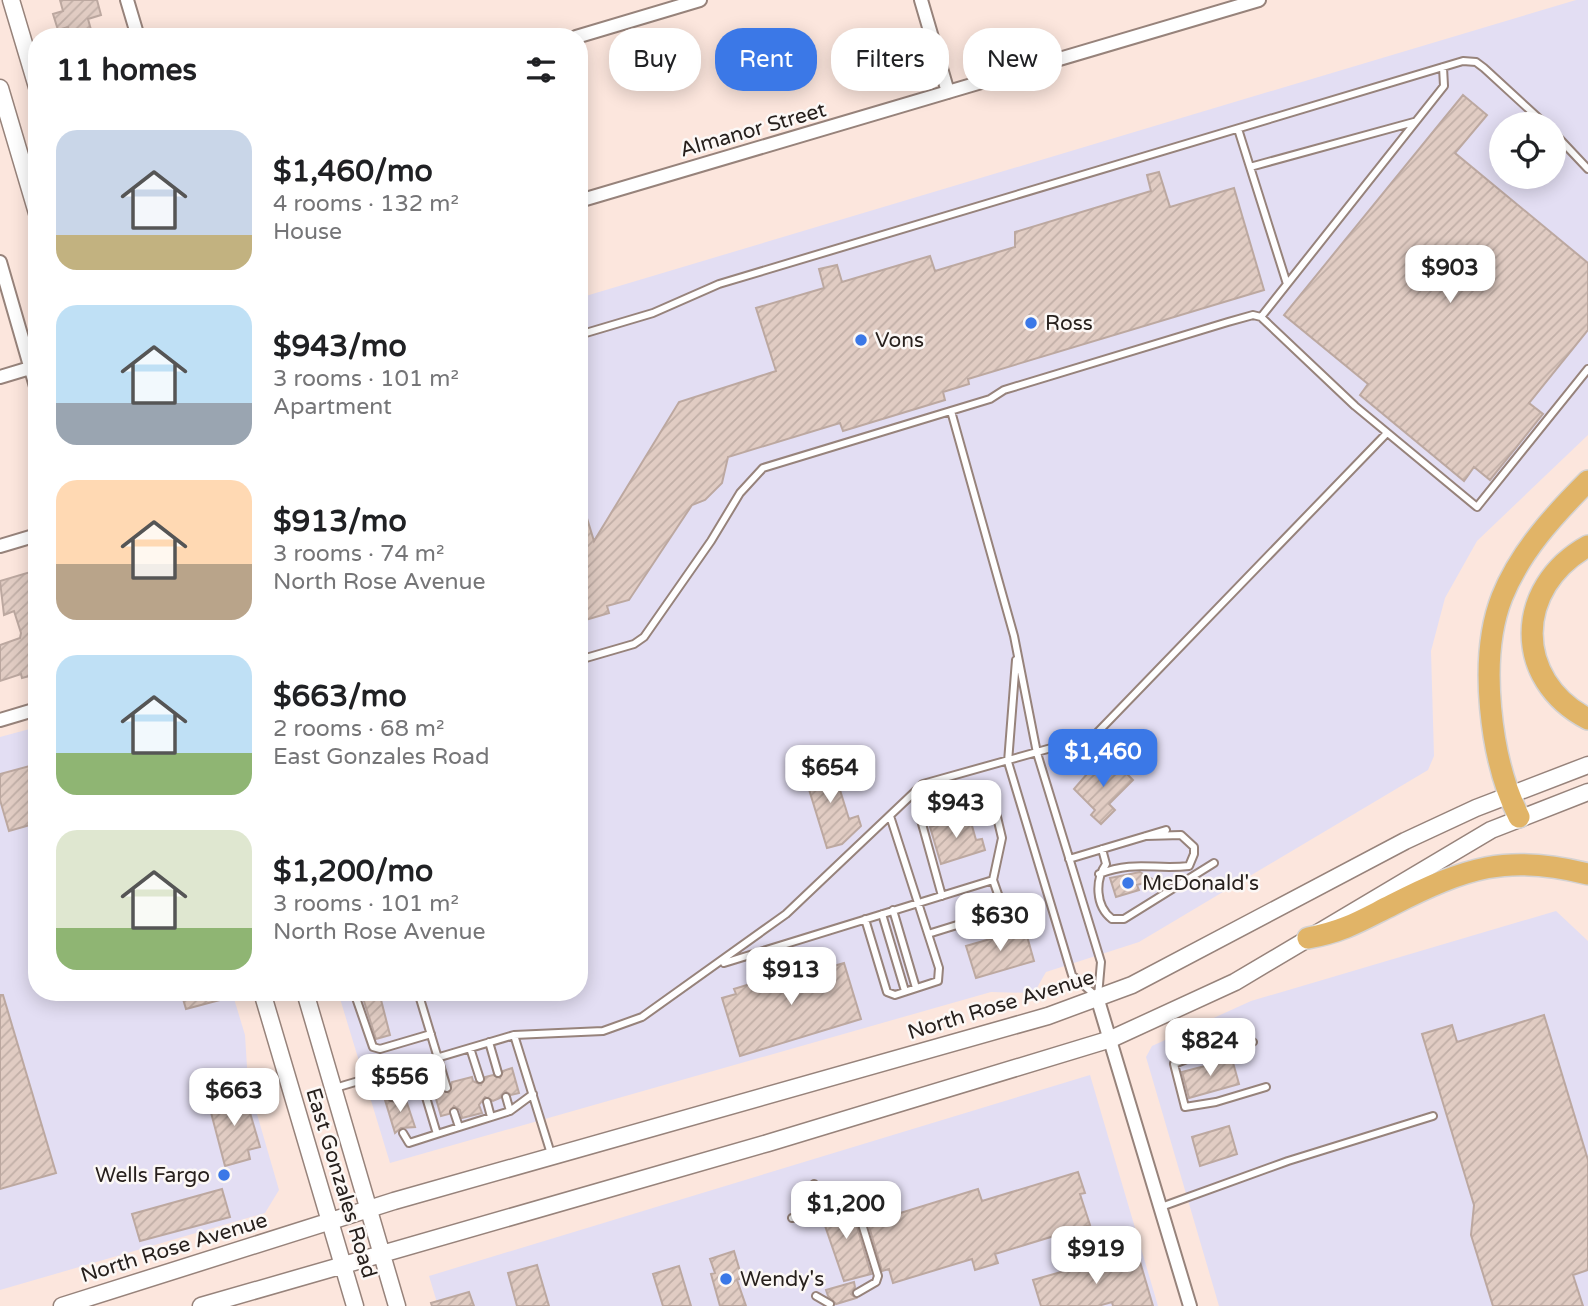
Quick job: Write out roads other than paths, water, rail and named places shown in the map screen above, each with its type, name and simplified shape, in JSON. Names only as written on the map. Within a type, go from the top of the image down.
[{"type":"highway","points":[[1519,817],[1507,794],[1492,723],[1490,663],[1501,598],[1533,542],[1588,481]]},
{"type":"highway","points":[[1588,546],[1558,569],[1544,587],[1535,609],[1531,635],[1537,667],[1545,681],[1570,710],[1588,719]]},
{"type":"highway","points":[[1308,937],[1340,932],[1443,879],[1476,868],[1519,863],[1556,866],[1588,874]]},
{"type":"main road","points":[[11,0],[28,57]]},
{"type":"main road","points":[[0,88],[28,183]]},
{"type":"main road","name":"North Rose Avenue","points":[[62,1306],[394,1201],[1048,1016],[1132,985],[1405,841],[1507,794],[1588,765]]},
{"type":"main road","points":[[201,1306],[806,1132],[1111,1039],[1235,982],[1441,858],[1519,817],[1588,792]]},
{"type":"main road","name":"East Gonzales Road","points":[[265,1001],[355,1306]]},
{"type":"main road","name":"East Gonzales Road","points":[[308,1001],[397,1306]]},
{"type":"street","points":[[128,0],[136,28]]},
{"type":"street","points":[[588,33],[700,0]]},
{"type":"street","points":[[921,0],[948,92]]},
{"type":"street","name":"Almanor Street","points":[[588,198],[1259,0]]},
{"type":"street","points":[[0,262],[28,361]]},
{"type":"street","points":[[0,377],[28,369]]},
{"type":"street","points":[[0,546],[28,538]]},
{"type":"street","points":[[0,720],[28,712]]},
{"type":"street","points":[[1097,998],[1191,1306]]},
{"type":"lane","points":[[588,332],[653,313],[719,284],[1463,61],[1476,62],[1532,112]]},
{"type":"lane","points":[[1261,317],[1444,86],[1443,67]]},
{"type":"lane","points":[[1250,167],[1416,122]]},
{"type":"lane","points":[[1238,128],[1287,284]]},
{"type":"lane","points":[[1566,146],[1588,169]]},
{"type":"lane","points":[[588,657],[634,644],[644,637],[711,541],[740,494],[763,468],[990,399],[1004,390],[1209,327],[1253,315],[1261,317],[1293,350],[1387,433],[1477,507],[1588,369]]},
{"type":"lane","points":[[951,411],[1017,655],[1037,753],[1101,962],[1097,998]]},
{"type":"lane","points":[[334,1089],[514,1035],[603,1031],[626,1025],[716,966],[786,914],[923,784],[1094,736],[1387,433]]},
{"type":"lane","points":[[1017,655],[1008,762],[1072,975],[1097,998]]},
{"type":"lane","points":[[928,934],[999,912],[1000,900],[993,880],[1002,838],[997,817],[985,799],[968,796],[929,805],[919,813],[942,896]]},
{"type":"lane","points":[[865,919],[887,992],[895,995],[938,981],[939,968],[890,816]]},
{"type":"lane","points":[[1069,859],[1166,830]]},
{"type":"lane","points":[[1099,874],[1116,867],[1144,864],[1172,868],[1189,866],[1193,860],[1194,847],[1181,835],[1146,836]]},
{"type":"lane","points":[[1102,849],[1106,864],[1099,874],[1098,885],[1103,908],[1112,919],[1124,919],[1214,863]]},
{"type":"lane","points":[[716,966],[993,880]]},
{"type":"lane","points":[[893,911],[916,988]]},
{"type":"lane","points":[[882,914],[905,991]]},
{"type":"lane","points":[[357,1001],[373,1047],[380,1049],[431,1034]]},
{"type":"lane","points":[[421,1001],[447,1088]]},
{"type":"lane","points":[[514,1035],[552,1157]]},
{"type":"lane","points":[[489,1042],[498,1073]]},
{"type":"lane","points":[[1253,1042],[1209,1050],[1174,1064],[1175,1077],[1185,1107],[1216,1102],[1266,1087]]},
{"type":"lane","points":[[470,1048],[480,1079]]},
{"type":"lane","points":[[416,1064],[437,1134]]},
{"type":"lane","points":[[385,1073],[392,1097]]},
{"type":"lane","points":[[403,1133],[409,1143],[510,1111],[533,1094]]},
{"type":"lane","points":[[506,1097],[510,1111]]},
{"type":"lane","points":[[487,1102],[491,1117]]},
{"type":"lane","points":[[454,1112],[459,1127]]},
{"type":"lane","points":[[1161,1208],[1287,1161],[1433,1116]]},
{"type":"lane","points":[[814,1184],[818,1198],[826,1201],[846,1196],[851,1202],[878,1276],[876,1282],[857,1293]]},
{"type":"lane","points":[[792,1218],[820,1212]]},
{"type":"place","name":"Ross","points":[[1031,323]]},
{"type":"place","name":"Vons","points":[[861,340]]},
{"type":"place","name":"McDonald's","points":[[1128,883]]},
{"type":"place","name":"Wells Fargo","points":[[224,1175]]},
{"type":"place","name":"Wendy's","points":[[726,1279]]}]
